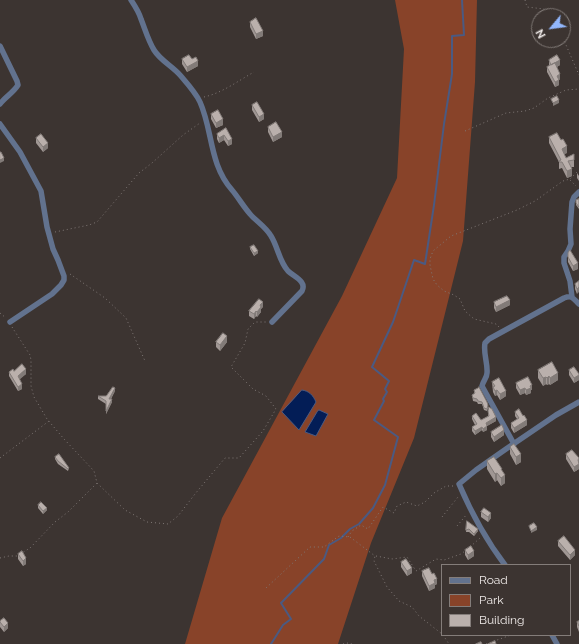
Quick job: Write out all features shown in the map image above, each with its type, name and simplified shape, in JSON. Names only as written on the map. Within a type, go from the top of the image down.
[{"type":"street","points":[[131,0],[141,17],[149,42],[154,50],[160,58],[180,75],[199,100],[206,119],[212,149],[218,168],[224,179],[249,213],[271,235],[279,257],[288,270],[304,285],[302,291],[272,322]]},
{"type":"street","points":[[0,46],[18,85],[3,99],[0,104]]},
{"type":"street","points":[[0,124],[20,152],[41,191],[53,249],[64,276],[64,280],[61,285],[52,294],[10,322]]},
{"type":"street","points":[[578,192],[572,202],[570,229],[571,244],[564,257],[564,263],[570,281],[572,297],[579,304]]},
{"type":"street","points":[[514,444],[482,386],[487,374],[485,342],[564,298],[568,296],[572,297]]},
{"type":"street","points":[[503,564],[471,510],[459,484],[476,470],[556,415],[579,402]]},
{"type":"path","points":[[525,0],[527,8],[531,8]]},
{"type":"path","points":[[567,48],[579,75]]},
{"type":"path","points":[[196,95],[201,98],[210,96],[254,72]]},
{"type":"path","points":[[465,131],[506,113],[525,111],[534,108],[548,98],[566,90],[579,89]]},
{"type":"path","points":[[49,234],[97,222],[139,173],[183,135],[206,119]]},
{"type":"path","points":[[504,332],[496,324],[474,319],[465,311],[460,299],[444,291],[437,285],[433,279],[430,265],[433,251],[451,236],[517,210],[535,201],[563,181],[570,179],[579,170]]},
{"type":"path","points":[[570,179],[578,192]]},
{"type":"path","points":[[69,274],[105,298],[126,318],[146,361]]},
{"type":"path","points":[[0,313],[10,322],[30,355],[31,386],[34,397],[49,421],[94,472],[97,483],[125,510],[147,522],[168,524],[178,516],[225,458],[239,458],[263,431],[276,409],[266,396],[253,389],[230,367],[245,343],[248,329],[255,322],[272,322]]},
{"type":"path","points":[[0,458],[49,421]]},
{"type":"path","points":[[0,558],[18,556],[30,548],[55,522],[68,512],[97,483]]},
{"type":"path","points":[[348,537],[352,531],[361,525],[368,529],[383,506],[394,513],[397,506],[406,502],[417,506],[425,502],[434,493],[446,486],[456,486],[459,484]]},
{"type":"path","points":[[442,517],[462,492]]},
{"type":"path","points":[[457,526],[471,510]]},
{"type":"path","points":[[266,588],[310,547],[324,547],[340,536],[350,537],[375,556],[392,559],[407,557],[416,571],[436,559],[444,560],[462,554],[485,534]]},
{"type":"path","points":[[375,556],[374,561],[387,587],[399,601],[412,607],[419,616],[441,634]]},
{"type":"path","points":[[443,636],[449,644]]},
{"type":"path","points":[[486,644],[508,636]]},
{"type":"path","points":[[343,644],[352,644]]},
{"type":"green space","points":[[395,0],[477,0],[475,82],[463,241],[414,438],[371,543],[338,644],[185,644],[222,518],[342,296],[397,178],[404,49]]},
{"type":"water","points":[[302,390],[307,391],[314,397],[316,402],[299,430],[282,412]]},
{"type":"water","points":[[319,410],[328,414],[316,436],[305,432]]},
{"type":"building","points":[[256,18],[263,31],[256,34],[250,22]]},
{"type":"building","points":[[189,55],[192,59],[196,57],[198,61],[187,67],[182,59]]},
{"type":"building","points":[[557,55],[560,60],[551,65],[549,60]]},
{"type":"building","points":[[555,63],[560,74],[557,76],[559,80],[555,82],[547,67]]},
{"type":"building","points":[[557,96],[559,100],[553,103],[551,99]]},
{"type":"building","points":[[257,102],[264,114],[259,117],[252,105]]},
{"type":"building","points":[[218,110],[223,119],[216,123],[211,114]]},
{"type":"building","points":[[276,122],[282,132],[273,137],[268,127]]},
{"type":"building","points":[[226,128],[232,139],[228,141],[224,135],[219,138],[217,134]]},
{"type":"building","points":[[557,133],[567,146],[562,149],[566,158],[574,154],[574,160],[568,161],[572,169],[567,171],[562,162],[559,162],[561,160],[549,137]]},
{"type":"building","points":[[41,134],[48,143],[43,147],[36,138]]},
{"type":"building","points":[[0,152],[4,158],[0,160]]},
{"type":"building","points":[[579,199],[579,207],[576,200]]},
{"type":"building","points":[[254,245],[258,251],[254,253],[250,247]]},
{"type":"building","points":[[570,250],[578,263],[573,266],[568,257]]},
{"type":"building","points":[[579,281],[579,287],[577,289],[575,284]]},
{"type":"building","points":[[507,296],[510,300],[496,307],[494,302]]},
{"type":"building","points":[[259,299],[263,302],[260,305],[261,307],[254,314],[249,311]]},
{"type":"building","points":[[223,333],[227,336],[220,345],[216,342]]},
{"type":"building","points":[[552,362],[558,373],[550,378],[549,376],[547,378],[543,378],[538,370]]},
{"type":"building","points":[[22,364],[26,369],[18,376],[22,384],[18,387],[9,372],[13,369],[14,371]]},
{"type":"building","points":[[574,367],[579,375],[574,378],[569,370]]},
{"type":"building","points":[[528,377],[532,385],[530,386],[531,388],[520,390],[516,383]]},
{"type":"building","points":[[499,378],[506,391],[500,394],[497,390],[495,391],[493,387],[495,386],[492,382]]},
{"type":"building","points":[[113,387],[115,388],[109,399],[112,399],[106,411],[106,401],[98,396],[106,396]]},
{"type":"building","points":[[479,387],[487,402],[487,409],[484,408],[482,402],[473,398],[472,395],[475,393],[474,390]]},
{"type":"building","points":[[489,407],[492,409],[496,417],[486,423],[487,426],[483,429],[482,427],[475,431],[472,427],[477,424],[472,416],[476,413],[481,420],[489,416]]},
{"type":"building","points":[[519,409],[527,420],[514,428],[511,423],[519,418],[515,412]]},
{"type":"building","points":[[502,425],[504,430],[494,437],[491,432]]},
{"type":"building","points":[[514,444],[521,454],[516,457],[510,447]]},
{"type":"building","points":[[572,450],[579,458],[579,464],[574,467],[566,454]]},
{"type":"building","points":[[59,454],[69,468],[68,469],[55,457]]},
{"type":"building","points":[[494,457],[505,475],[501,478],[497,473],[495,474],[487,461]]},
{"type":"building","points":[[41,502],[47,508],[43,511],[38,505]]},
{"type":"building","points":[[484,508],[491,513],[488,517],[481,512]]},
{"type":"building","points":[[467,521],[478,529],[474,534],[469,529],[466,530]]},
{"type":"building","points":[[534,523],[537,527],[531,531],[529,526]]},
{"type":"building","points":[[564,536],[575,550],[570,555],[558,541]]},
{"type":"building","points":[[471,546],[474,551],[468,555],[465,550]]},
{"type":"building","points":[[22,551],[26,558],[23,561],[18,554]]},
{"type":"building","points":[[406,559],[412,568],[407,571],[401,562]]},
{"type":"building","points":[[429,568],[437,579],[434,580],[435,583],[429,586],[422,571]]},
{"type":"building","points":[[4,618],[8,623],[4,627],[0,621]]},
{"type":"building","points":[[495,641],[496,644],[488,644]]},
{"type":"waterway","points":[[271,644],[283,625],[291,619],[281,603],[324,559],[329,545],[359,524],[373,508],[385,485],[398,437],[374,420],[384,401],[383,399],[387,392],[385,389],[389,381],[372,367],[393,322],[414,260],[425,264],[452,74],[452,36],[464,35],[462,0]]}]
